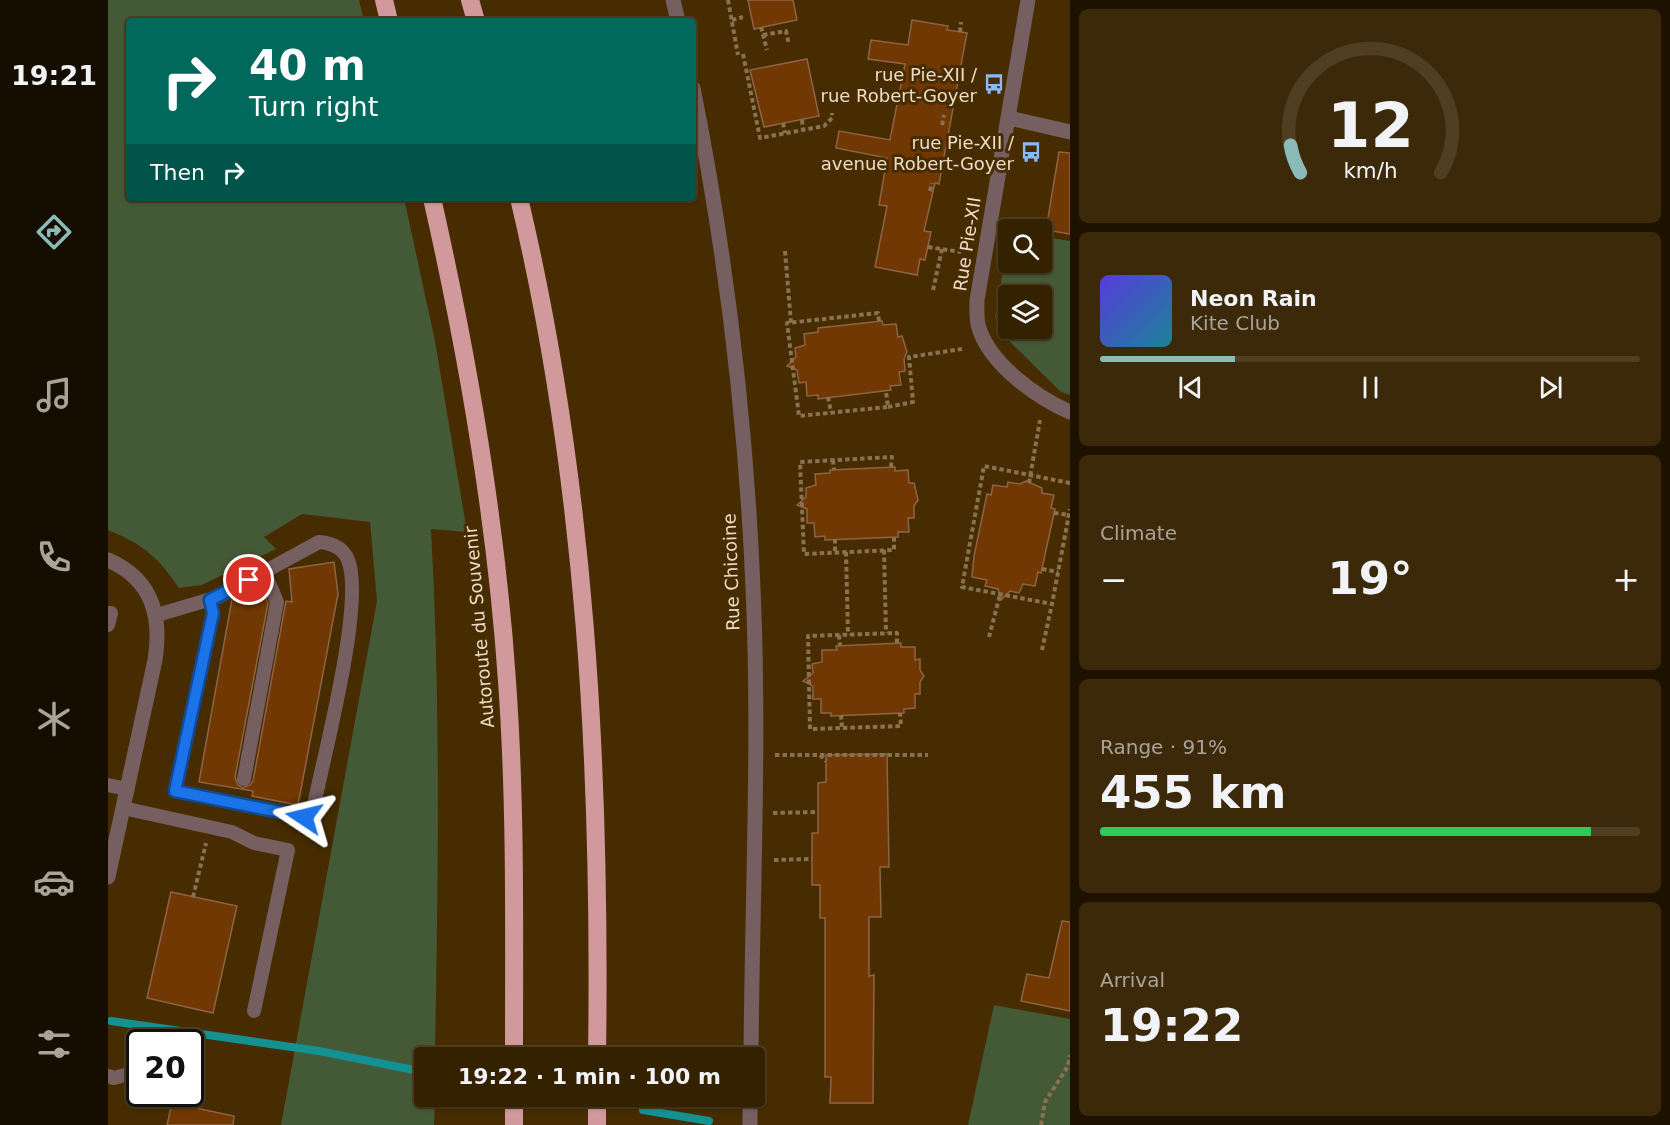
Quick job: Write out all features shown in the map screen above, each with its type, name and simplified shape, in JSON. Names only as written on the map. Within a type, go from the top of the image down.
[{"type":"highway","points":[[384,0],[388,18]]},
{"type":"highway","points":[[470,0],[475,18]]},
{"type":"highway","name":"Autoroute du Souvenir","points":[[433,201],[475,416],[502,618],[512,768],[514,1047]]},
{"type":"highway","points":[[520,201],[549,351],[578,541],[590,680],[597,828],[597,1047]]},
{"type":"highway","points":[[514,1107],[514,1125]]},
{"type":"highway","points":[[597,1107],[597,1125]]},
{"type":"street","points":[[673,0],[677,18]]},
{"type":"street","name":"Rue Pie-XII","points":[[1029,0],[977,300],[977,317],[985,339],[1018,380],[1044,400],[1070,412]]},
{"type":"street","name":"Rue Chicoine","points":[[696,103],[710,174],[728,295],[749,510],[756,711],[751,1047]]},
{"type":"street","points":[[1008,118],[1070,132]]},
{"type":"street","points":[[108,560],[128,571],[138,580],[157,615],[159,628],[155,660],[108,877]]},
{"type":"street","points":[[750,1107],[750,1125]]},
{"type":"lane","points":[[157,615],[210,600],[319,542],[331,543],[341,550],[348,560],[353,611],[314,805],[304,817],[175,791],[213,613],[210,600]]},
{"type":"lane","points":[[239,804],[277,602],[277,596],[264,571]]},
{"type":"lane","points":[[108,613],[111,613],[108,625]]},
{"type":"lane","points":[[108,785],[127,789]]},
{"type":"lane","points":[[123,808],[232,832],[254,843],[288,850],[254,1011]]},
{"type":"lane","points":[[108,1076],[114,1078],[126,1075]]},
{"type":"path","points":[[728,0],[741,55],[751,83],[760,138],[824,126],[832,118],[832,113]]},
{"type":"path","points":[[732,20],[743,17]]},
{"type":"path","points":[[960,32],[962,22]]},
{"type":"path","points":[[761,27],[767,50]]},
{"type":"path","points":[[763,35],[786,31],[789,45]]},
{"type":"path","points":[[947,102],[950,90]]},
{"type":"path","points":[[942,124],[944,115]]},
{"type":"path","points":[[802,120],[804,130]]},
{"type":"path","points":[[783,123],[785,133]]},
{"type":"path","points":[[752,132],[758,131]]},
{"type":"path","points":[[930,191],[932,183]]},
{"type":"path","points":[[928,247],[961,252]]},
{"type":"path","points":[[933,290],[942,249]]},
{"type":"path","points":[[785,251],[791,322]]},
{"type":"path","points":[[879,321],[878,313],[787,323],[799,416],[888,407],[913,402],[909,357],[912,357]]},
{"type":"path","points":[[821,319],[822,328]]},
{"type":"path","points":[[906,355],[912,357],[962,349]]},
{"type":"path","points":[[886,391],[888,407]]},
{"type":"path","points":[[828,397],[831,412]]},
{"type":"path","points":[[1029,483],[1040,420]]},
{"type":"path","points":[[891,467],[892,457],[800,462],[804,554],[894,550],[894,537]]},
{"type":"path","points":[[833,460],[834,470]]},
{"type":"path","points":[[1052,604],[962,588],[984,466],[1070,483]]},
{"type":"path","points":[[979,497],[986,498]]},
{"type":"path","points":[[1042,650],[1070,509]]},
{"type":"path","points":[[1054,513],[1069,515]]},
{"type":"path","points":[[835,539],[835,552]]},
{"type":"path","points":[[884,550],[886,633]]},
{"type":"path","points":[[846,552],[848,635]]},
{"type":"path","points":[[968,556],[974,556]]},
{"type":"path","points":[[1042,569],[1058,572]]},
{"type":"path","points":[[988,637],[1000,595]]},
{"type":"path","points":[[897,643],[897,633],[808,636],[807,677],[810,729],[901,726],[900,713]]},
{"type":"path","points":[[839,635],[840,646]]},
{"type":"path","points":[[841,715],[842,728]]},
{"type":"path","points":[[773,754],[928,755]]},
{"type":"path","points":[[820,754],[826,761]]},
{"type":"path","points":[[772,813],[818,812]]},
{"type":"path","points":[[770,860],[812,859]]},
{"type":"path","points":[[193,897],[200,866]]},
{"type":"path","points":[[1041,1125],[1046,1102],[1068,1066],[1070,1055]]},
{"type":"green space","points":[[108,0],[359,0],[363,18],[126,18],[126,201],[405,201],[435,341],[467,532],[431,529],[438,793],[435,1047],[414,1047],[414,1107],[435,1107],[434,1125],[281,1125],[377,601],[370,522],[302,514],[264,537],[276,549],[202,585],[179,588],[157,560],[131,541],[108,530]]},
{"type":"green space","points":[[1052,238],[1070,241],[1070,395],[1061,392],[1007,339],[1052,339],[1052,285],[1001,285],[1003,273],[1052,273]]},
{"type":"green space","points":[[998,300],[998,323],[995,317]]},
{"type":"green space","points":[[994,1005],[1070,1019],[1070,1125],[968,1125]]},
{"type":"building","points":[[748,0],[793,0],[797,20],[754,29]]},
{"type":"building","points":[[912,20],[948,26],[947,30],[967,33],[939,184],[935,183],[924,231],[931,232],[925,260],[920,259],[917,275],[875,267],[887,206],[879,205],[887,158],[836,148],[839,131],[890,140],[905,64],[868,59],[871,40],[908,45]]},
{"type":"building","points":[[807,59],[819,116],[764,127],[750,70]]},
{"type":"building","points":[[1059,152],[1070,153],[1070,234],[1052,231],[1052,219],[1048,219]]},
{"type":"building","points":[[882,321],[883,325],[896,324],[898,337],[902,336],[907,352],[904,359],[905,371],[899,372],[901,385],[890,386],[891,390],[818,399],[818,395],[807,396],[806,382],[799,383],[797,370],[787,366],[796,357],[795,348],[805,345],[804,334],[818,332],[818,328]]},
{"type":"building","points":[[895,467],[895,471],[908,470],[909,483],[914,483],[918,500],[914,506],[914,518],[908,518],[909,532],[898,532],[898,537],[825,540],[825,536],[815,537],[814,523],[807,523],[807,509],[797,505],[806,497],[806,488],[816,485],[815,474],[830,473],[830,470]]},
{"type":"building","points":[[1026,481],[1042,488],[1042,493],[1054,495],[1051,508],[1055,509],[1041,573],[1038,572],[1035,586],[1023,584],[1019,593],[1010,591],[1001,600],[998,589],[985,586],[987,580],[972,577],[987,494],[991,495],[993,485],[1007,487],[1008,482],[1020,484]]},
{"type":"building","points":[[334,562],[338,594],[298,805],[252,796],[253,791],[199,782],[232,599],[244,593],[265,597],[268,603],[235,777],[238,785],[243,788],[253,781],[286,601],[292,602],[289,569]]},
{"type":"building","points":[[901,643],[901,647],[915,647],[915,660],[920,659],[920,670],[924,676],[920,682],[920,694],[915,694],[915,708],[904,709],[904,713],[831,716],[831,713],[821,713],[821,699],[813,699],[813,686],[803,681],[813,673],[812,664],[822,662],[822,650],[837,650],[836,646]]},
{"type":"building","points":[[887,754],[889,867],[880,867],[881,917],[869,917],[869,976],[874,975],[873,1103],[830,1103],[831,1077],[825,1077],[825,918],[820,918],[820,885],[812,885],[812,833],[818,833],[818,783],[826,782],[826,755]]},
{"type":"building","points":[[171,892],[237,906],[213,1013],[147,998]]},
{"type":"building","points":[[1062,921],[1070,922],[1070,1011],[1021,1001],[1027,974],[1049,978]]},
{"type":"building","points":[[171,1107],[191,1107],[234,1116],[233,1125],[167,1125]]},
{"type":"waterway","points":[[111,1021],[319,1051],[414,1070]]},
{"type":"waterway","points":[[643,1110],[709,1121]]},
{"type":"place","name":"rue Pie-XII / rue Robert-Goyer","points":[[994,84]]},
{"type":"place","name":"rue Pie-XII / avenue Robert-Goyer","points":[[1031,152]]},
{"type":"route","points":[[249,580],[210,600],[213,613],[175,791],[304,817]]}]
